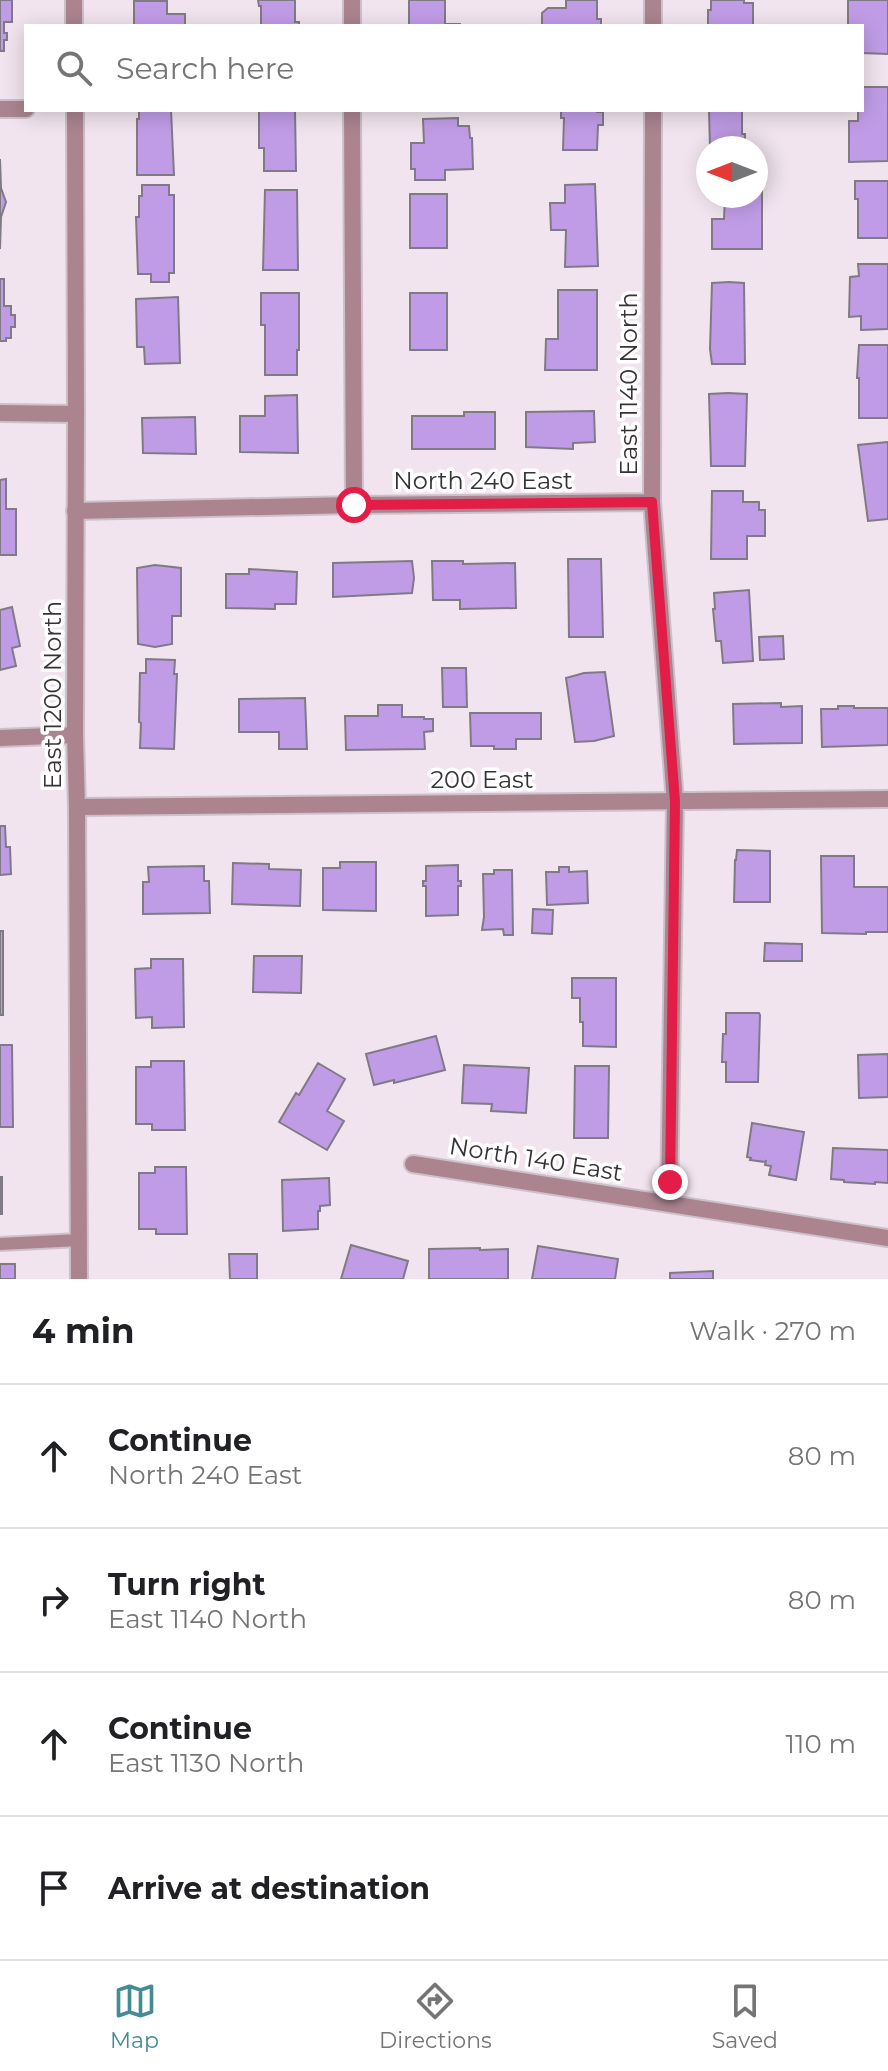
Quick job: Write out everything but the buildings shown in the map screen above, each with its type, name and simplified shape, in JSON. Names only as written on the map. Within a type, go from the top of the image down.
[{"type":"street","points":[[74,0],[74,24]]},
{"type":"street","points":[[352,0],[352,24]]},
{"type":"street","points":[[653,0],[653,24]]},
{"type":"street","points":[[0,109],[24,109]]},
{"type":"street","name":"East 1200 North","points":[[75,112],[79,1279]]},
{"type":"street","points":[[352,112],[354,505]]},
{"type":"street","name":"East 1140 North","points":[[653,112],[652,502],[675,802],[669,1204]]},
{"type":"street","points":[[0,413],[76,414]]},
{"type":"street","name":"North 240 East","points":[[75,511],[652,502]]},
{"type":"street","points":[[0,738],[75,735]]},
{"type":"street","name":"200 East","points":[[77,807],[888,799]]},
{"type":"street","name":"North 140 East","points":[[413,1164],[888,1238]]},
{"type":"lane","points":[[0,1244],[79,1240]]},
{"type":"route","points":[[354,505],[652,502],[675,802],[670,1182]]}]
